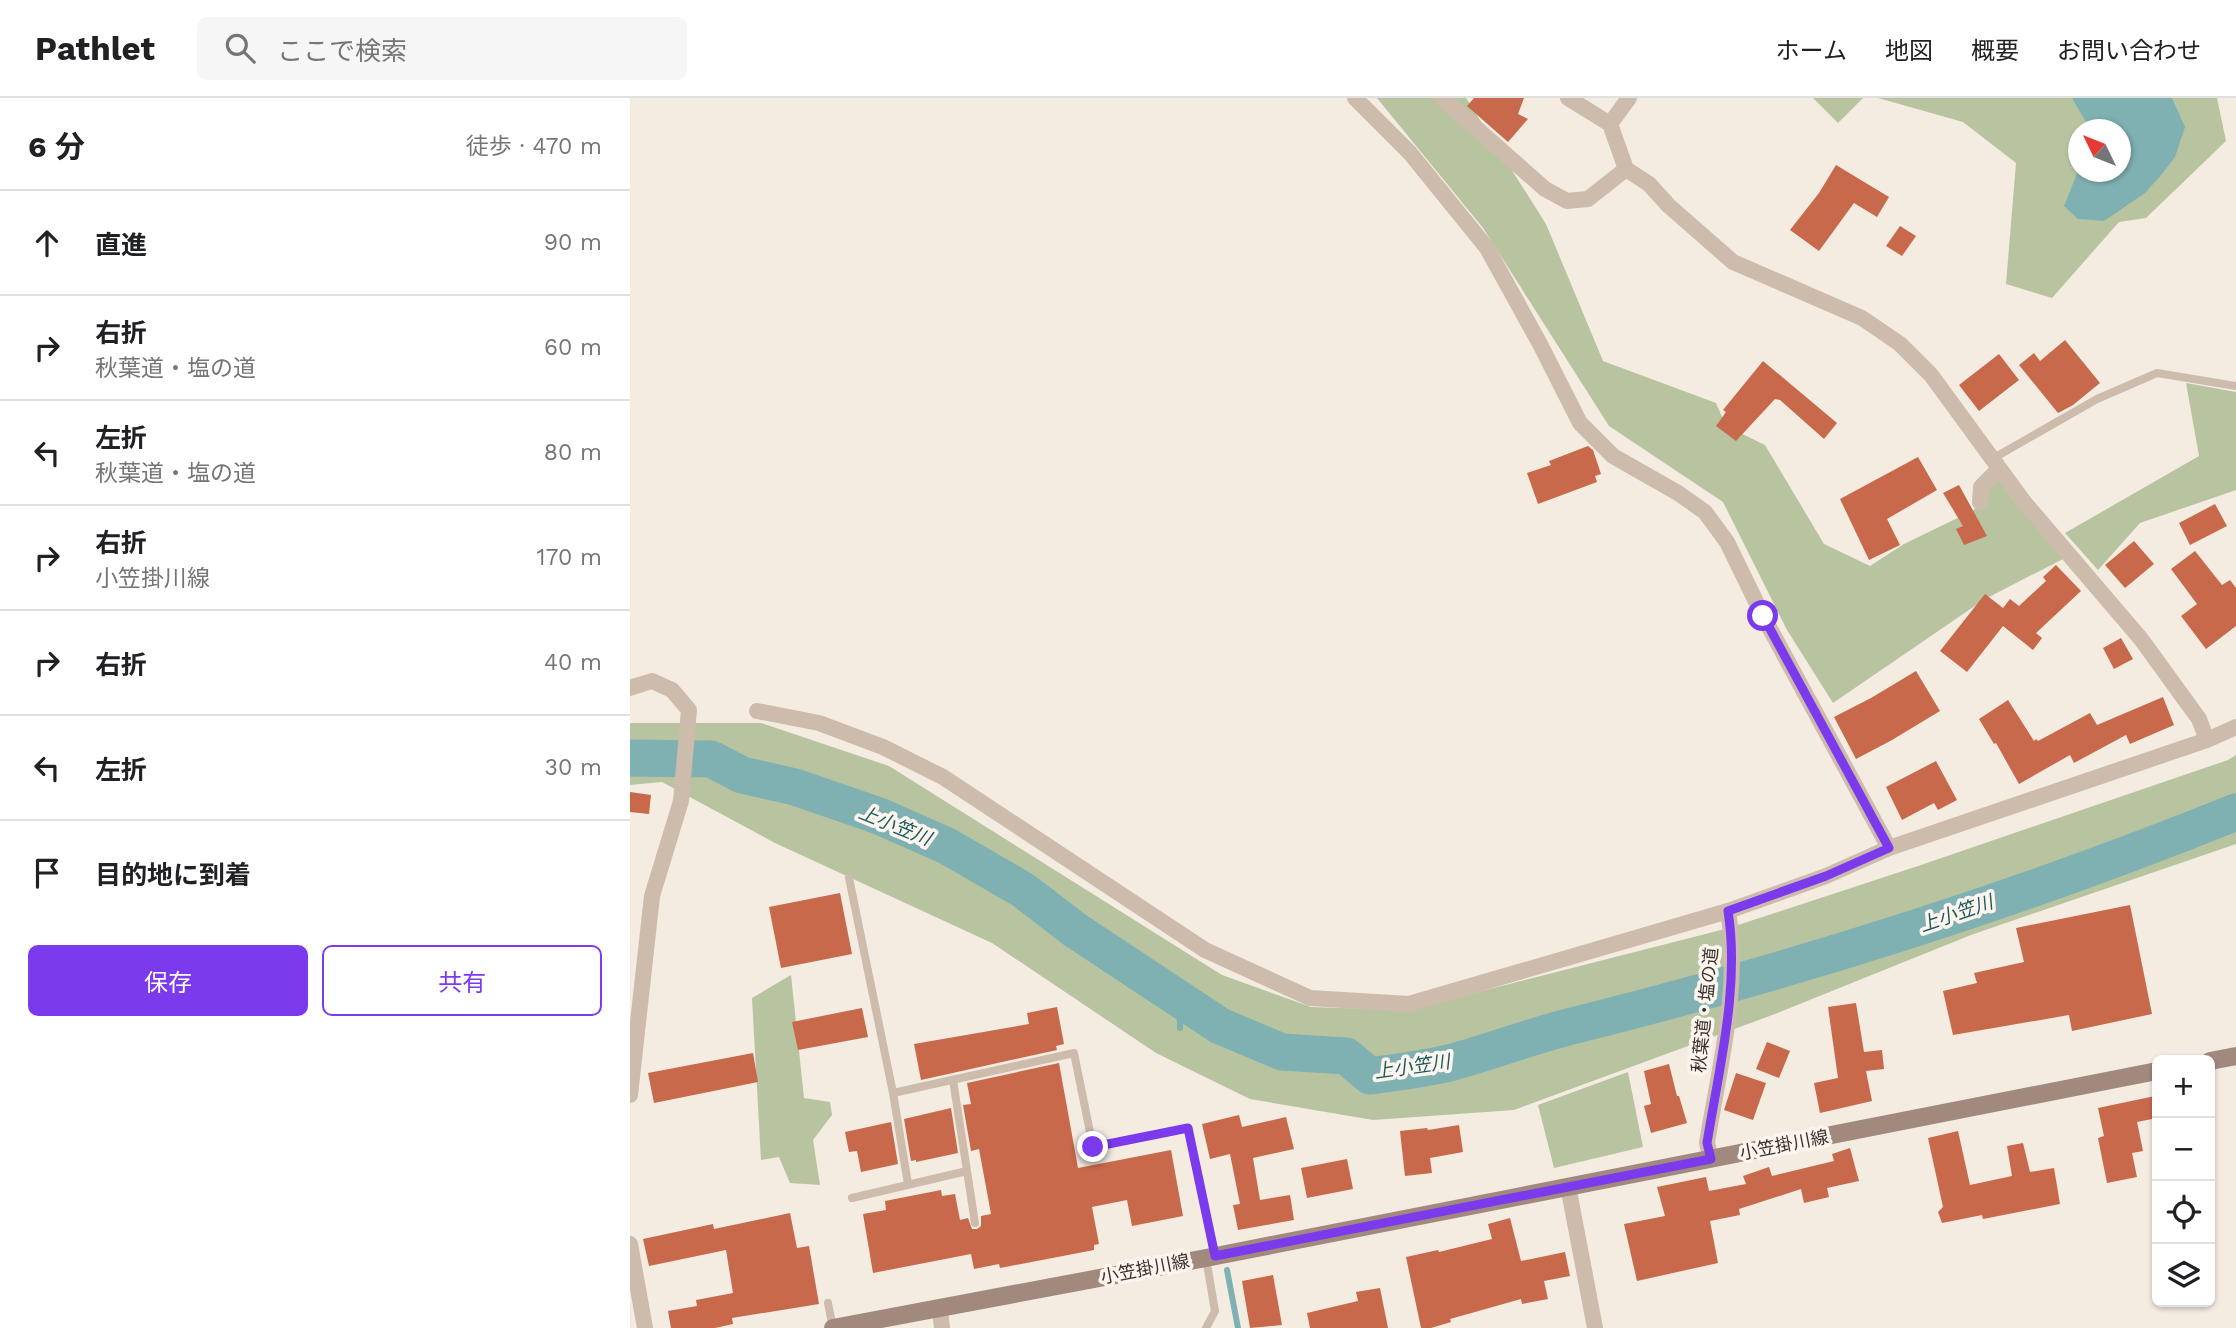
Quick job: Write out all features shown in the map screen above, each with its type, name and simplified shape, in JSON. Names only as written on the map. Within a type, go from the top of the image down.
[{"type":"main road","points":[[2215,1060],[2236,1056]]},
{"type":"main road","name":"小笠掛川線","points":[[833,1328],[1210,1257],[2152,1072]]},
{"type":"street","points":[[1355,98],[1410,153],[1486,248],[1580,423],[1613,456],[1678,493],[1704,512],[1727,542],[1763,616],[1889,848]]},
{"type":"street","points":[[1443,98],[1545,189],[1567,201],[1588,199],[1626,169]]},
{"type":"street","points":[[1568,98],[1609,124],[1626,169],[1649,184],[1669,206],[1733,262],[1862,318],[1900,344],[1931,375],[2024,502],[2141,639],[2199,719],[2207,740]]},
{"type":"street","points":[[1609,124],[1629,98]]},
{"type":"street","points":[[1980,502],[1981,487],[1996,464]]},
{"type":"street","points":[[630,688],[652,681],[672,690],[689,710],[681,801],[652,896],[634,1014],[630,1095]]},
{"type":"street","points":[[757,711],[819,723],[883,747],[943,777],[1205,950],[1311,998],[1409,1004],[1728,911],[1826,876],[1889,848],[2207,740],[2236,727]]},
{"type":"street","name":"秋葉道・塩の道","points":[[1711,1159],[1707,1143],[1729,1009],[1732,937],[1728,911]]},
{"type":"street","points":[[1568,1186],[1595,1328]]},
{"type":"street","points":[[630,1244],[645,1328]]},
{"type":"street","points":[[940,1308],[942,1328]]},
{"type":"lane","points":[[1996,464],[2097,399],[2157,373],[2236,386]]},
{"type":"lane","points":[[849,878],[893,1093],[908,1184]]},
{"type":"lane","points":[[893,1093],[1074,1054],[1093,1147],[1188,1128],[1210,1257],[1215,1311],[1206,1328]]},
{"type":"lane","points":[[953,1080],[975,1223]]},
{"type":"lane","points":[[852,1198],[967,1171]]},
{"type":"lane","points":[[828,1303],[833,1328]]},
{"type":"green space","points":[[1377,98],[1466,98],[1546,224],[1603,361],[1716,403],[1726,426],[1765,445],[1824,544],[1870,566],[1904,544],[1974,510],[1993,468],[2063,559],[1985,599],[1833,703],[1787,630],[1723,502],[1609,426],[1483,228]]},
{"type":"green space","points":[[1813,98],[1863,98],[1838,123]]},
{"type":"green space","points":[[1878,98],[2217,98],[2226,141],[2146,218],[2119,222],[2052,298],[2006,284],[2016,163],[1963,122]]},
{"type":"green space","points":[[2186,383],[2236,392],[2236,490],[2140,523],[2098,570],[2065,533],[2199,456]]},
{"type":"green space","points":[[630,723],[761,723],[889,766],[1222,975],[1311,1007],[1407,1010],[1729,928],[1921,865],[2236,755],[2236,844],[1971,935],[1775,1014],[1514,1110],[1373,1120],[1250,1099],[1156,1053],[992,943],[775,843],[662,782],[630,785]]},
{"type":"green space","points":[[791,975],[804,1098],[830,1102],[832,1115],[813,1140],[820,1185],[790,1183],[779,1157],[761,1160],[752,998]]},
{"type":"green space","points":[[1628,1072],[1643,1147],[1554,1168],[1538,1105]]},
{"type":"water","points":[[2072,98],[2172,98],[2185,127],[2175,157],[2162,174],[2145,193],[2104,221],[2078,219],[2064,206],[2074,182],[2131,182],[2131,119],[2084,119]]},
{"type":"building","points":[[1474,98],[1524,98],[1518,114],[1528,119],[1508,142],[1467,106]]},
{"type":"building","points":[[1836,165],[1889,197],[1877,217],[1854,203],[1819,251],[1790,230],[1819,193]]},
{"type":"building","points":[[1900,226],[1916,236],[1902,256],[1886,246]]},
{"type":"building","points":[[2065,340],[2100,383],[2073,405],[2058,413],[2019,365],[2034,353],[2040,361]]},
{"type":"building","points":[[1999,354],[2019,380],[1979,411],[1959,385]]},
{"type":"building","points":[[1763,361],[1837,423],[1824,439],[1780,400],[1775,399],[1736,441],[1716,426],[1726,412],[1723,410]]},
{"type":"building","points":[[1588,446],[1593,450],[1601,474],[1595,476],[1597,482],[1538,504],[1527,473],[1551,465],[1549,461]]},
{"type":"building","points":[[1918,457],[1937,490],[1887,519],[1900,545],[1869,560],[1840,499]]},
{"type":"building","points":[[1959,485],[1987,536],[1964,545],[1956,529],[1963,526],[1943,493]]},
{"type":"building","points":[[2215,504],[2227,526],[2190,545],[2179,523]]},
{"type":"building","points":[[2134,541],[2154,564],[2125,588],[2105,565]]},
{"type":"building","points":[[2195,551],[2222,585],[2230,580],[2236,588],[2236,626],[2206,649],[2181,616],[2197,604],[2171,569]]},
{"type":"building","points":[[2056,565],[2081,591],[2036,633],[2042,638],[2033,650],[2003,626],[1967,672],[1940,651],[1985,594],[2003,608],[2010,599],[2019,606],[2046,581],[2043,577]]},
{"type":"building","points":[[2121,638],[2133,659],[2114,669],[2103,648]]},
{"type":"building","points":[[1916,671],[1940,711],[1856,759],[1834,717]]},
{"type":"building","points":[[2163,697],[2174,725],[2130,744],[2126,735],[2074,763],[2070,755],[2019,784],[1979,719],[2008,700],[2034,741],[2038,741],[2090,713],[2097,725]]},
{"type":"building","points":[[1936,761],[1957,800],[1938,810],[1934,803],[1902,820],[1886,787]]},
{"type":"building","points":[[630,792],[651,795],[649,814],[630,812]]},
{"type":"building","points":[[840,893],[852,954],[781,968],[769,907]]},
{"type":"building","points":[[2130,905],[2152,1014],[2072,1031],[2069,1015],[1953,1035],[1943,991],[1977,983],[1974,973],[2024,962],[2016,928]]},
{"type":"building","points":[[1856,1003],[1864,1052],[1882,1050],[1884,1069],[1866,1071],[1872,1101],[1820,1113],[1814,1083],[1838,1078],[1828,1007]]},
{"type":"building","points":[[1057,1007],[1064,1044],[1056,1046],[1057,1050],[921,1080],[914,1044],[1029,1024],[1027,1013]]},
{"type":"building","points":[[862,1008],[868,1037],[798,1050],[792,1022]]},
{"type":"building","points":[[1767,1042],[1790,1051],[1779,1078],[1756,1069]]},
{"type":"building","points":[[753,1053],[758,1082],[654,1103],[648,1073]]},
{"type":"building","points":[[1059,1063],[1078,1168],[1171,1150],[1183,1216],[1132,1226],[1127,1200],[1092,1207],[1099,1244],[1094,1245],[1094,1250],[1000,1268],[999,1264],[974,1269],[971,1254],[873,1273],[863,1214],[886,1210],[885,1201],[941,1190],[942,1196],[955,1194],[960,1220],[968,1218],[972,1229],[981,1226],[981,1216],[991,1214],[979,1149],[971,1151],[963,1105],[971,1104],[967,1083]]},
{"type":"building","points":[[1669,1064],[1687,1123],[1651,1133],[1644,1106],[1651,1104],[1644,1071]]},
{"type":"building","points":[[1736,1073],[1766,1083],[1753,1120],[1724,1110]]},
{"type":"building","points":[[2152,1097],[2152,1119],[2137,1122],[2143,1151],[2132,1153],[2137,1177],[2107,1183],[2098,1138],[2104,1136],[2098,1108]]},
{"type":"building","points":[[951,1108],[958,1153],[911,1161],[904,1119]]},
{"type":"building","points":[[1239,1115],[1242,1127],[1286,1117],[1294,1149],[1253,1158],[1260,1200],[1290,1195],[1294,1220],[1238,1230],[1233,1205],[1240,1204],[1230,1154],[1210,1159],[1202,1124]]},
{"type":"building","points":[[891,1122],[898,1164],[861,1172],[857,1151],[849,1152],[845,1132]]},
{"type":"building","points":[[1459,1125],[1463,1152],[1430,1158],[1432,1173],[1405,1176],[1400,1131]]},
{"type":"building","points":[[1958,1131],[1970,1185],[2012,1176],[2007,1146],[2023,1143],[2030,1172],[2054,1168],[2060,1204],[1983,1219],[1982,1215],[1942,1223],[1938,1212],[1943,1207],[1928,1138]]},
{"type":"building","points":[[1850,1148],[1859,1181],[1827,1188],[1829,1197],[1804,1203],[1801,1189],[1739,1209],[1740,1215],[1710,1221],[1718,1263],[1637,1281],[1624,1224],[1665,1216],[1657,1187],[1706,1177],[1709,1191],[1746,1184],[1743,1176],[1769,1167],[1772,1176],[1834,1161],[1832,1154]]},
{"type":"building","points":[[1347,1159],[1353,1189],[1307,1198],[1301,1168]]},
{"type":"building","points":[[790,1213],[797,1248],[809,1246],[819,1304],[732,1318],[733,1324],[715,1328],[671,1328],[668,1311],[697,1306],[696,1300],[733,1293],[726,1250],[649,1266],[643,1239],[713,1224],[714,1229]]},
{"type":"building","points":[[1510,1218],[1521,1261],[1565,1252],[1570,1276],[1544,1281],[1548,1299],[1522,1304],[1521,1299],[1450,1319],[1451,1322],[1431,1328],[1421,1328],[1406,1257],[1492,1239],[1488,1224]]},
{"type":"building","points":[[1273,1275],[1282,1325],[1250,1328],[1242,1281]]},
{"type":"building","points":[[1380,1288],[1388,1328],[1310,1328],[1307,1313],[1358,1301],[1356,1292]]},
{"type":"waterway","name":"上小笠川","points":[[630,758],[711,759],[742,775],[795,787],[879,816],[947,846],[1023,890],[1075,930],[1220,1026],[1282,1052],[1346,1056],[1370,1076],[1453,1062],[1548,1032],[1829,955],[2075,874],[2236,812]]},
{"type":"waterway","points":[[1179,997],[1180,1028]]},
{"type":"waterway","points":[[1227,1270],[1238,1328]]},
{"type":"route","points":[[1093,1147],[1188,1128],[1215,1256],[1711,1159],[1707,1143],[1729,1009],[1732,937],[1728,911],[1826,876],[1889,848],[1763,616]]}]
